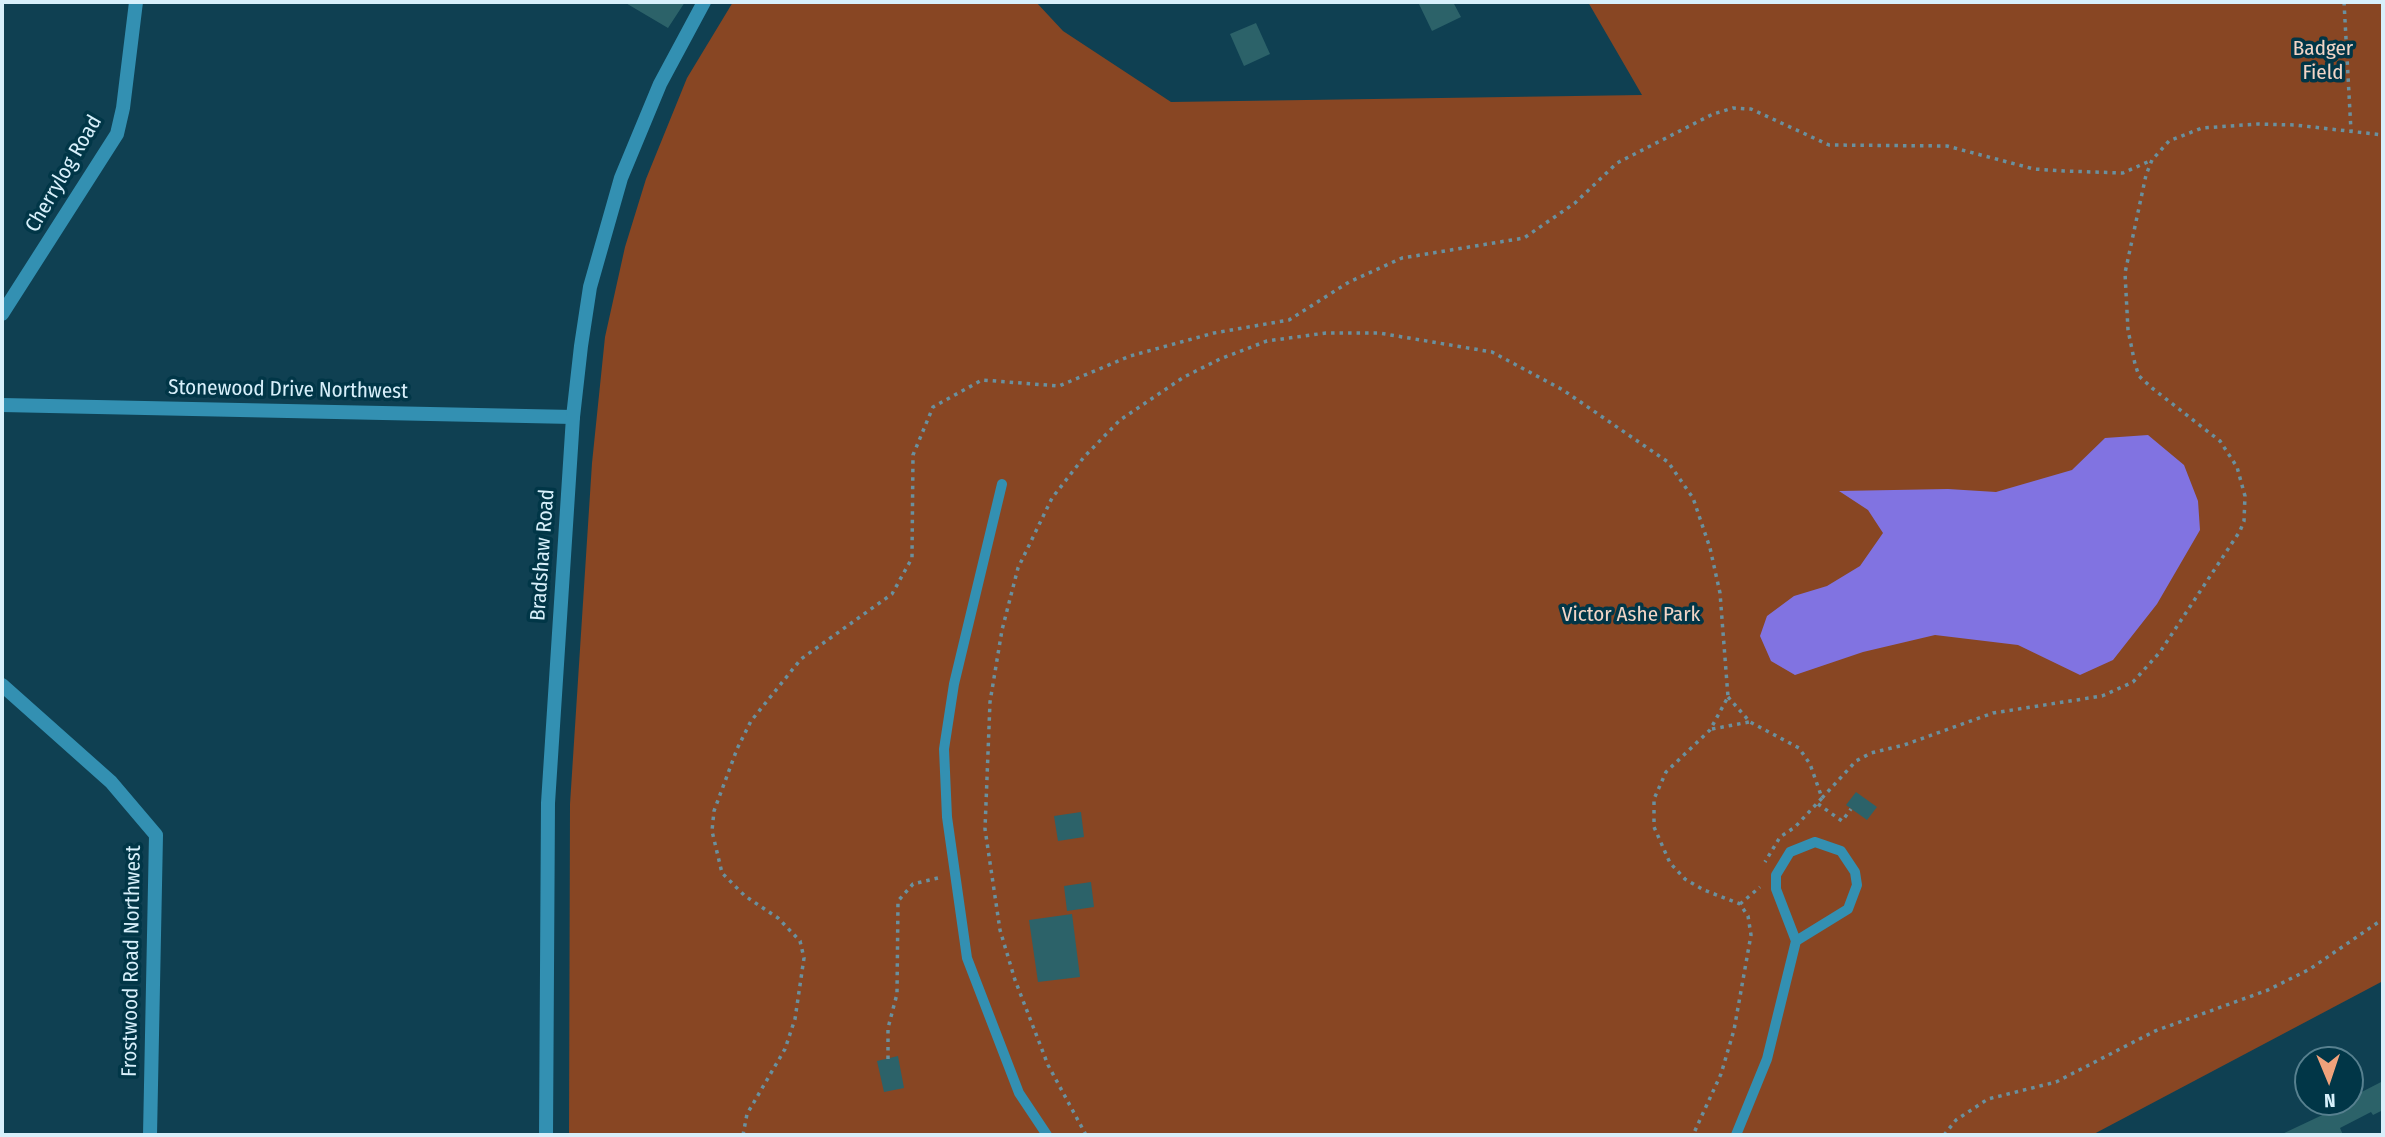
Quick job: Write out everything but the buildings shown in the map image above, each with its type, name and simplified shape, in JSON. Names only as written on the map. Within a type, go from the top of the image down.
[{"type":"street","name":"Cherrylog Road","points":[[2,314],[117,134],[136,2]]},
{"type":"street","name":"Bradshaw Road","points":[[547,1135],[548,803],[573,417],[590,287],[605,227],[639,129],[682,38],[704,2]]},
{"type":"street","name":"Stonewood Drive Northwest","points":[[2,405],[573,417]]},
{"type":"street","name":"Frostwood Road Northwest","points":[[2,685],[111,782],[156,835],[150,1135]]},
{"type":"lane","points":[[1002,484],[954,684],[944,749],[947,817],[967,958],[1019,1093],[1047,1135]]},
{"type":"lane","points":[[1736,1135],[1767,1059],[1796,941],[1776,889],[1776,875],[1781,862],[1801,845],[1829,844],[1841,850],[1855,872],[1854,898],[1838,917],[1796,941]]},
{"type":"path","points":[[2344,2],[2351,131]]},
{"type":"path","points":[[743,1135],[747,1114],[785,1049],[795,1019],[804,958],[800,941],[778,918],[745,896],[722,873],[712,831],[714,811],[737,748],[751,722],[801,659],[892,594],[899,582],[912,558],[913,456],[933,407],[982,380],[1059,386],[1130,356],[1214,333],[1289,320],[1349,282],[1402,258],[1524,238],[1575,203],[1617,163],[1713,114],[1733,108],[1751,109],[1829,145],[1947,146],[2034,169],[2064,171],[2123,173],[2152,160]]},
{"type":"path","points":[[1762,872],[1768,854],[1780,837],[1818,804],[1856,761],[1871,753],[1904,745],[1993,713],[2102,696],[2133,682],[2160,652],[2240,531],[2244,521],[2245,496],[2240,474],[2230,454],[2205,426],[2139,376],[2131,349],[2125,273],[2142,188],[2152,160],[2169,141],[2202,128],[2258,124],[2383,135]]},
{"type":"path","points":[[1086,1135],[1033,1031],[1000,930],[985,829],[990,702],[1002,630],[1018,568],[1052,498],[1084,457],[1120,420],[1184,377],[1267,341],[1326,333],[1379,333],[1492,352],[1563,390],[1668,462],[1688,487],[1710,548],[1720,593],[1728,696],[1710,730],[1666,772],[1654,799],[1654,827],[1670,863],[1685,879],[1740,904],[1748,916],[1751,935],[1742,994],[1721,1074],[1693,1135]]},
{"type":"path","points":[[1728,696],[1750,722],[1799,748],[1810,764],[1822,798]]},
{"type":"path","points":[[1710,730],[1750,722]]},
{"type":"path","points":[[1818,804],[1842,821],[1851,809]]},
{"type":"path","points":[[888,1059],[886,1042],[898,982],[898,901],[913,884],[955,874]]},
{"type":"path","points":[[1740,904],[1760,889],[1761,881]]},
{"type":"path","points":[[1944,1135],[1956,1121],[1988,1100],[2056,1082],[2155,1031],[2267,990],[2310,969],[2383,919]]},
{"type":"green space","name":"Victor Ashe Park","points":[[733,2],[1036,2],[1063,31],[1171,102],[1642,95],[1588,2],[2383,2],[2383,981],[2092,1135],[569,1135],[570,804],[592,463],[605,337],[625,247],[646,179],[687,78]]},
{"type":"shaded area","points":[[2148,435],[2184,465],[2198,501],[2200,530],[2157,604],[2113,660],[2080,675],[2018,645],[1935,635],[1863,652],[1795,675],[1771,661],[1760,636],[1767,616],[1794,596],[1827,586],[1860,566],[1883,533],[1868,510],[1839,491],[1948,489],[1996,492],[2072,470],[2105,438]]},
{"type":"park label","name":"Badger Field","points":[[2323,61]]}]
